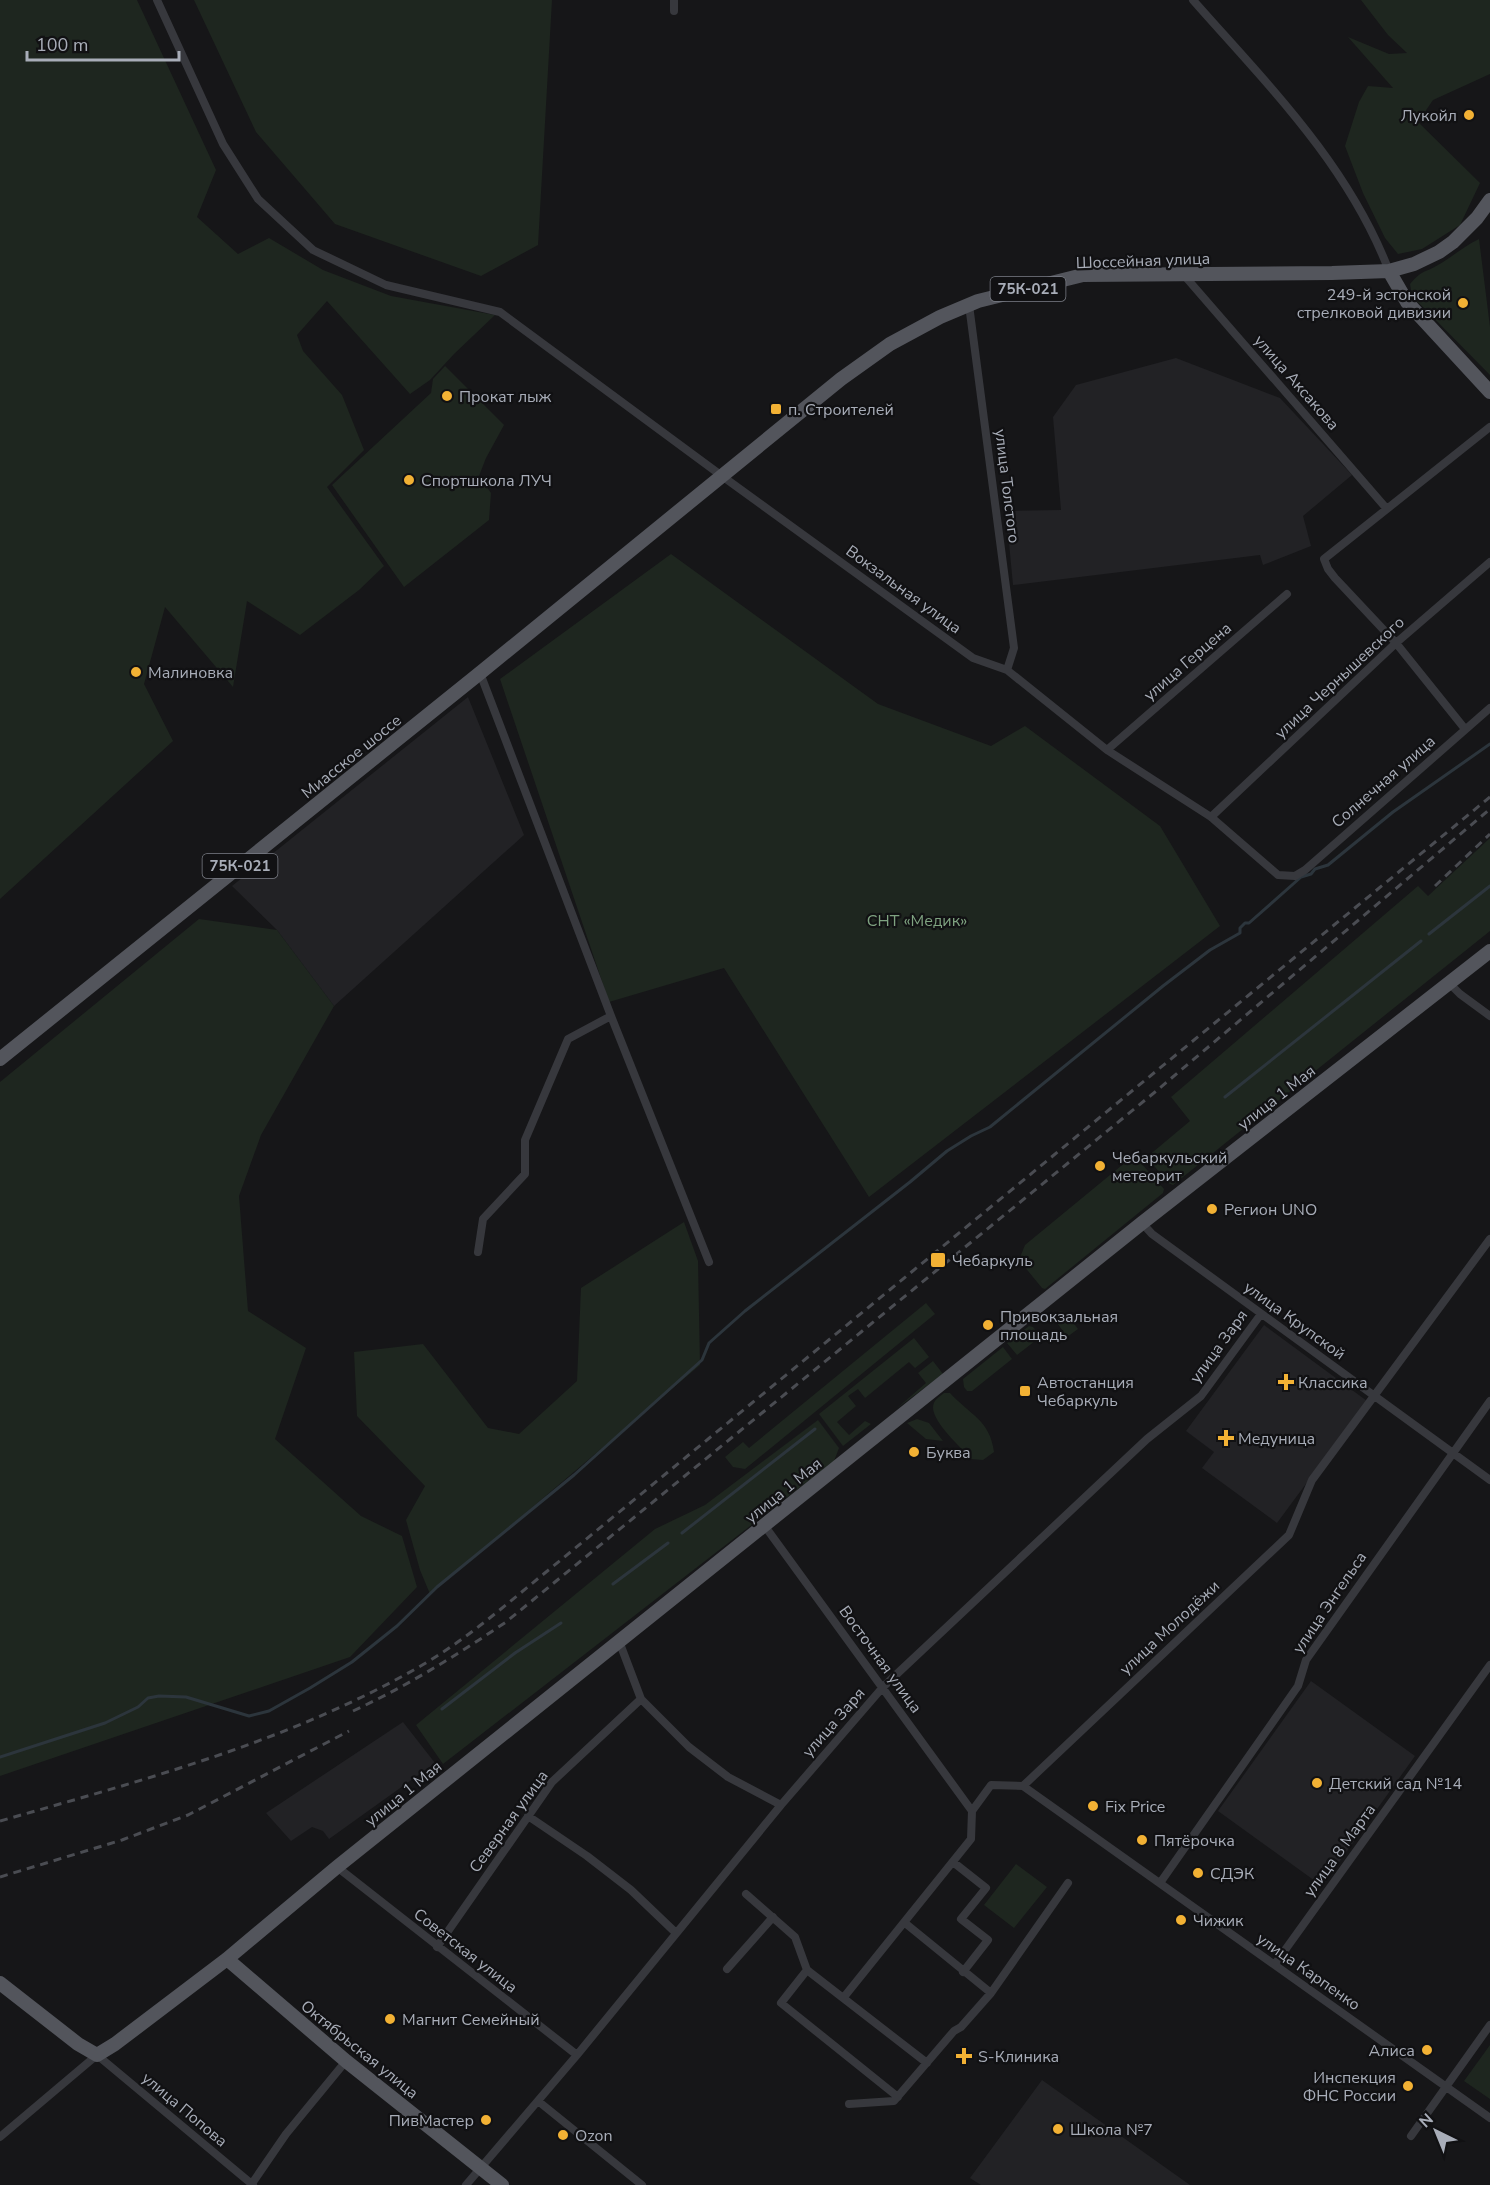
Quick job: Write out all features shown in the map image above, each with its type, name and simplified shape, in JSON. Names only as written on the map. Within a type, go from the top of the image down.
[{"type":"main road","name":"Шоссейная улица","points":[[722,476],[841,379],[890,344],[940,317],[969,305],[1083,275],[1280,274],[1389,270],[1414,264],[1439,252],[1463,233],[1490,201]]},
{"type":"main road","points":[[1389,270],[1407,302],[1490,392]]},
{"type":"main road","name":"Миасское шоссе","points":[[0,1059],[722,476]]},
{"type":"main road","name":"улица 1 Мая","points":[[97,2055],[128,2035],[227,1959],[337,1867],[1142,1223],[1490,951]]},
{"type":"main road","name":"Октябрьская улица","points":[[227,1959],[346,2061],[502,2185]]},
{"type":"main road","points":[[0,1983],[78,2044],[97,2055]]},
{"type":"street","name":"Вокзальная улица","points":[[157,0],[223,144],[258,199],[313,250],[386,285],[500,312],[974,658],[1007,670],[1107,750],[1211,817],[1278,875],[1295,876]]},
{"type":"street","points":[[674,0],[674,11]]},
{"type":"street","points":[[1193,0],[1295,115],[1335,168],[1364,214],[1389,270]]},
{"type":"street","name":"улица Аксакова","points":[[1183,274],[1387,509]]},
{"type":"street","name":"улица Толстого","points":[[969,305],[1014,648],[1007,670]]},
{"type":"street","points":[[1465,729],[1396,643],[1328,569],[1324,559],[1490,427]]},
{"type":"street","name":"улица Чернышевского","points":[[1211,817],[1396,643],[1490,562]]},
{"type":"street","name":"улица Герцена","points":[[1107,750],[1287,594]]},
{"type":"street","points":[[480,673],[611,1016],[709,1262]]},
{"type":"street","name":"Солнечная улица","points":[[1295,876],[1305,870],[1490,708]]},
{"type":"street","points":[[1449,983],[1490,1016]]},
{"type":"street","points":[[478,1252],[483,1219],[525,1174],[525,1140],[568,1039],[611,1016]]},
{"type":"street","name":"улица Крупской","points":[[1142,1223],[1152,1234],[1490,1480]]},
{"type":"street","name":"улица Молодёжи","points":[[1023,1786],[1288,1535],[1312,1480],[1490,1239]]},
{"type":"street","name":"улица Заря","points":[[466,2185],[577,2055],[781,1805],[883,1687],[1147,1439],[1201,1396],[1261,1314]]},
{"type":"street","name":"улица Энгельса","points":[[1160,1883],[1298,1686],[1306,1660],[1490,1401]]},
{"type":"street","name":"Восточная улица","points":[[764,1526],[972,1812]]},
{"type":"street","points":[[620,1641],[641,1699],[689,1747],[728,1777],[781,1805]]},
{"type":"street","name":"улица 8 Марта","points":[[1275,1964],[1490,1665]]},
{"type":"street","name":"Северная улица","points":[[437,1947],[552,1782],[641,1699]]},
{"type":"street","points":[[844,1997],[971,1839],[972,1812],[991,1785],[1023,1786]]},
{"type":"street","name":"улица Карпенко","points":[[1023,1786],[1490,2118]]},
{"type":"street","points":[[528,1816],[631,1890],[676,1933]]},
{"type":"street","points":[[953,1862],[986,1888],[962,1919],[988,1940],[963,1972]]},
{"type":"street","name":"Советская улица","points":[[337,1867],[577,2055]]},
{"type":"street","points":[[849,2104],[894,2101],[898,2097],[991,1993],[1068,1883]]},
{"type":"street","points":[[746,1894],[795,1937],[807,1970],[927,2063]]},
{"type":"street","points":[[727,1969],[773,1917]]},
{"type":"street","points":[[905,1923],[991,1993]]},
{"type":"street","points":[[807,1970],[781,2003],[898,2097]]},
{"type":"street","points":[[1411,2136],[1490,2025]]},
{"type":"street","points":[[0,2137],[97,2055]]},
{"type":"street","name":"улица Попова","points":[[97,2055],[252,2185]]},
{"type":"street","points":[[252,2185],[286,2134],[346,2061]]},
{"type":"street","points":[[538,2101],[642,2185]]},
{"type":"shaded area","points":[[1176,358],[1280,398],[1352,475],[1303,516],[1311,546],[1263,565],[1260,555],[1013,585],[1006,511],[1061,510],[1053,417],[1076,385]]},
{"type":"shaded area","points":[[468,697],[524,835],[334,1006],[277,930],[232,886]]},
{"type":"shaded area","points":[[1264,1325],[1367,1401],[1277,1523],[1202,1468],[1214,1452],[1186,1431]]},
{"type":"shaded area","name":"Детский сад №14","points":[[1311,1681],[1415,1756],[1322,1886],[1218,1811]]},
{"type":"shaded area","points":[[403,1722],[435,1763],[329,1839],[323,1831],[312,1827],[291,1841],[266,1813]]},
{"type":"shaded area","name":"Школа №7","points":[[1042,2080],[1190,2185],[981,2185],[970,2178]]},
{"type":"green space","points":[[0,0],[137,0],[216,170],[197,217],[238,254],[269,238],[323,270],[391,296],[495,315],[430,380],[410,394],[327,301],[297,335],[303,351],[342,395],[364,450],[327,487],[384,566],[359,590],[300,635],[247,601],[233,687],[165,607],[144,684],[173,741],[0,899]]},
{"type":"green space","points":[[194,0],[552,0],[538,245],[481,276],[335,224],[256,132]]},
{"type":"green space","points":[[1361,0],[1490,0],[1490,74],[1433,100],[1418,122],[1480,183],[1460,225],[1422,249],[1398,254],[1385,238],[1363,193],[1345,146],[1359,102],[1368,86],[1393,88],[1348,37],[1389,54],[1407,53],[1388,35]]},
{"type":"green space","points":[[1479,239],[1490,327],[1490,375],[1412,296],[1410,284],[1421,274]]},
{"type":"green space","name":"Спортшкола ЛУЧ","points":[[445,366],[504,425],[479,476],[491,493],[489,520],[404,587],[332,485],[431,393],[433,379]]},
{"type":"green space","name":"СНТ «Медик»","points":[[671,554],[878,704],[991,746],[1025,726],[1160,826],[1220,926],[869,1197],[724,968],[609,1002],[500,679]]},
{"type":"green space","points":[[1490,838],[1490,931],[1173,1185],[1168,1183],[1147,1157],[1190,1121],[1171,1097],[1418,886],[1428,896]]},
{"type":"green space","points":[[199,919],[277,930],[334,1006],[261,1135],[239,1196],[248,1311],[306,1348],[275,1439],[361,1516],[402,1536],[417,1587],[350,1657],[0,1776],[0,1082]]},
{"type":"green space","points":[[1127,1161],[1140,1162],[1164,1189],[1163,1193],[1045,1289],[1042,1288],[1019,1260],[1025,1245]]},
{"type":"green space","points":[[684,1222],[698,1261],[700,1365],[430,1594],[420,1570],[406,1520],[425,1486],[357,1416],[354,1352],[423,1344],[488,1428],[519,1434],[577,1381],[581,1288]]},
{"type":"green space","points":[[926,1303],[935,1314],[745,1469],[733,1467],[725,1457],[743,1442],[749,1448]]},
{"type":"green space","points":[[1061,1311],[1066,1313],[1078,1329],[1067,1337],[1053,1317]]},
{"type":"green space","points":[[1029,1326],[1039,1334],[1039,1338],[1017,1355],[1007,1343]]},
{"type":"green space","points":[[914,1338],[929,1357],[915,1368],[909,1362],[865,1398],[858,1389],[848,1396],[856,1406],[837,1422],[849,1435],[865,1421],[871,1424],[843,1446],[819,1414]]},
{"type":"green space","points":[[1003,1347],[1012,1359],[972,1391],[967,1391],[963,1379]]},
{"type":"green space","points":[[933,1361],[943,1374],[896,1409],[926,1383],[918,1373]]},
{"type":"green space","points":[[944,1393],[950,1393],[984,1425],[992,1441],[994,1452],[983,1460],[971,1459],[938,1421],[933,1405]]},
{"type":"green space","points":[[917,1419],[929,1423],[943,1441],[926,1439],[907,1423]]},
{"type":"green space","points":[[818,1420],[839,1448],[834,1461],[443,1764],[416,1725],[655,1529],[705,1505]]},
{"type":"green space","points":[[1016,1864],[1047,1887],[1014,1928],[984,1905]]},
{"type":"green space","points":[[1490,2045],[1490,2099],[1464,2081]]},
{"type":"waterway","points":[[0,1757],[105,1723],[138,1707],[148,1698],[159,1696],[186,1697],[249,1716],[269,1711],[352,1662],[397,1626],[437,1587],[574,1475],[702,1360],[709,1343],[745,1311],[947,1151],[990,1127],[1210,950],[1240,933],[1240,928],[1245,923],[1249,923],[1301,877],[1328,865],[1393,812],[1490,744]]},
{"type":"waterway","points":[[1429,934],[1490,886]]},
{"type":"waterway","points":[[1225,1097],[1421,941]]},
{"type":"waterway","points":[[682,1533],[815,1429]]},
{"type":"waterway","points":[[613,1584],[668,1543]]},
{"type":"waterway","points":[[442,1709],[515,1653],[561,1623]]},
{"type":"railway","points":[[0,1821],[109,1790],[217,1756],[271,1736],[374,1691],[424,1664],[457,1642],[505,1606],[1490,797]]},
{"type":"railway","points":[[353,1711],[431,1670],[506,1622],[1155,1092],[1490,809]]},
{"type":"railway","points":[[1435,886],[1490,834]]},
{"type":"railway","points":[[0,1877],[122,1840],[188,1815],[349,1731]]},
{"type":"place","name":"Лукойл","points":[[1469,115]]},
{"type":"place","name":"249-й эстонской стрелковой дивизии","points":[[1463,303]]},
{"type":"place","name":"Прокат лыж","points":[[447,396]]},
{"type":"place","name":"п. Строителей","points":[[776,409]]},
{"type":"place","name":"Спортшкола ЛУЧ","points":[[409,480]]},
{"type":"place","name":"Малиновка","points":[[136,672]]},
{"type":"place","name":"Чебаркульский метеорит","points":[[1100,1166]]},
{"type":"place","name":"Регион UNO","points":[[1212,1209]]},
{"type":"place","name":"Чебаркуль","points":[[938,1260]]},
{"type":"place","name":"Привокзальная площадь","points":[[988,1325]]},
{"type":"place","name":"Классика","points":[[1286,1382]]},
{"type":"place","name":"Автостанция Чебаркуль","points":[[1025,1391]]},
{"type":"place","name":"Медуница","points":[[1226,1438]]},
{"type":"place","name":"Буква","points":[[914,1452]]},
{"type":"place","name":"Детский сад №14","points":[[1317,1783]]},
{"type":"place","name":"Fix Price","points":[[1093,1806]]},
{"type":"place","name":"Пятёрочка","points":[[1142,1840]]},
{"type":"place","name":"СДЭК","points":[[1198,1873]]},
{"type":"place","name":"Чижик","points":[[1181,1920]]},
{"type":"place","name":"Магнит Семейный","points":[[390,2019]]},
{"type":"place","name":"Алиса","points":[[1427,2050]]},
{"type":"place","name":"S-Клиника","points":[[964,2056]]},
{"type":"place","name":"Инспекция ФНС России","points":[[1408,2086]]},
{"type":"place","name":"ПивМастер","points":[[486,2120]]},
{"type":"place","name":"Школа №7","points":[[1058,2129]]},
{"type":"place","name":"Ozon","points":[[563,2135]]}]
